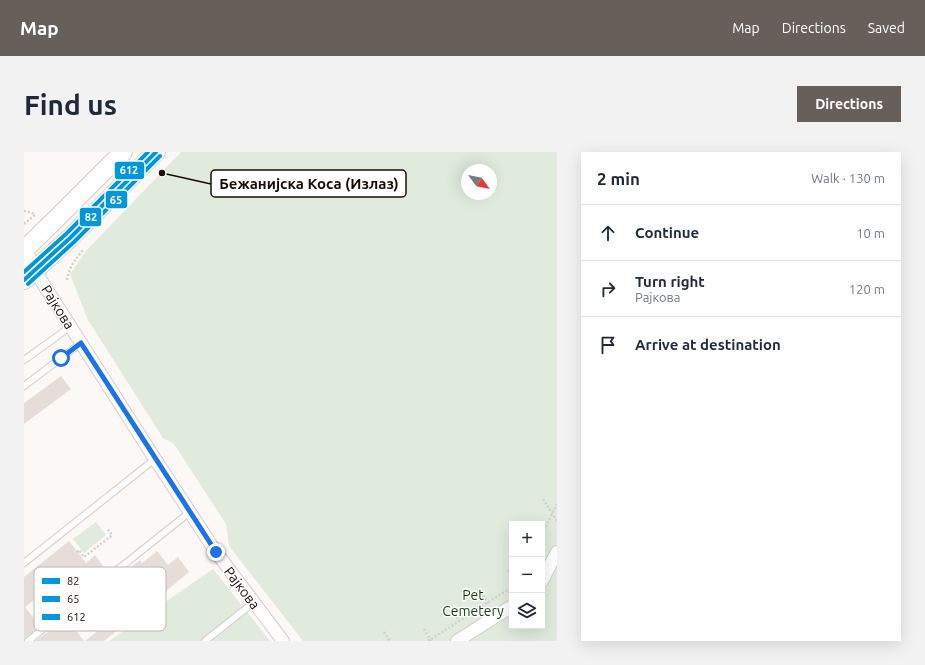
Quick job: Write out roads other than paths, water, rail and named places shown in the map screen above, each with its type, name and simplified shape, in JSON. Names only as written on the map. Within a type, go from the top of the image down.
[{"type":"main road","points":[[29,276],[24,251],[123,152]]},
{"type":"main road","points":[[29,276],[75,233],[156,152]]},
{"type":"street","name":"Рајкова","points":[[29,276],[70,326],[216,552],[283,641]]},
{"type":"street","points":[[545,575],[557,552]]},
{"type":"street","points":[[457,641],[509,608]]},
{"type":"lane","points":[[24,360],[70,326]]},
{"type":"lane","points":[[24,386],[81,343]]},
{"type":"lane","points":[[24,563],[155,459]]},
{"type":"lane","points":[[121,567],[190,512]]},
{"type":"lane","points":[[205,641],[253,603]]},
{"type":"lane","points":[[28,641],[41,631]]},
{"type":"place","name":"Бежанијска Коса (Излаз)","points":[[162,173]]},
{"type":"park label","name":"Pet Cemetery","points":[[473,604]]}]
